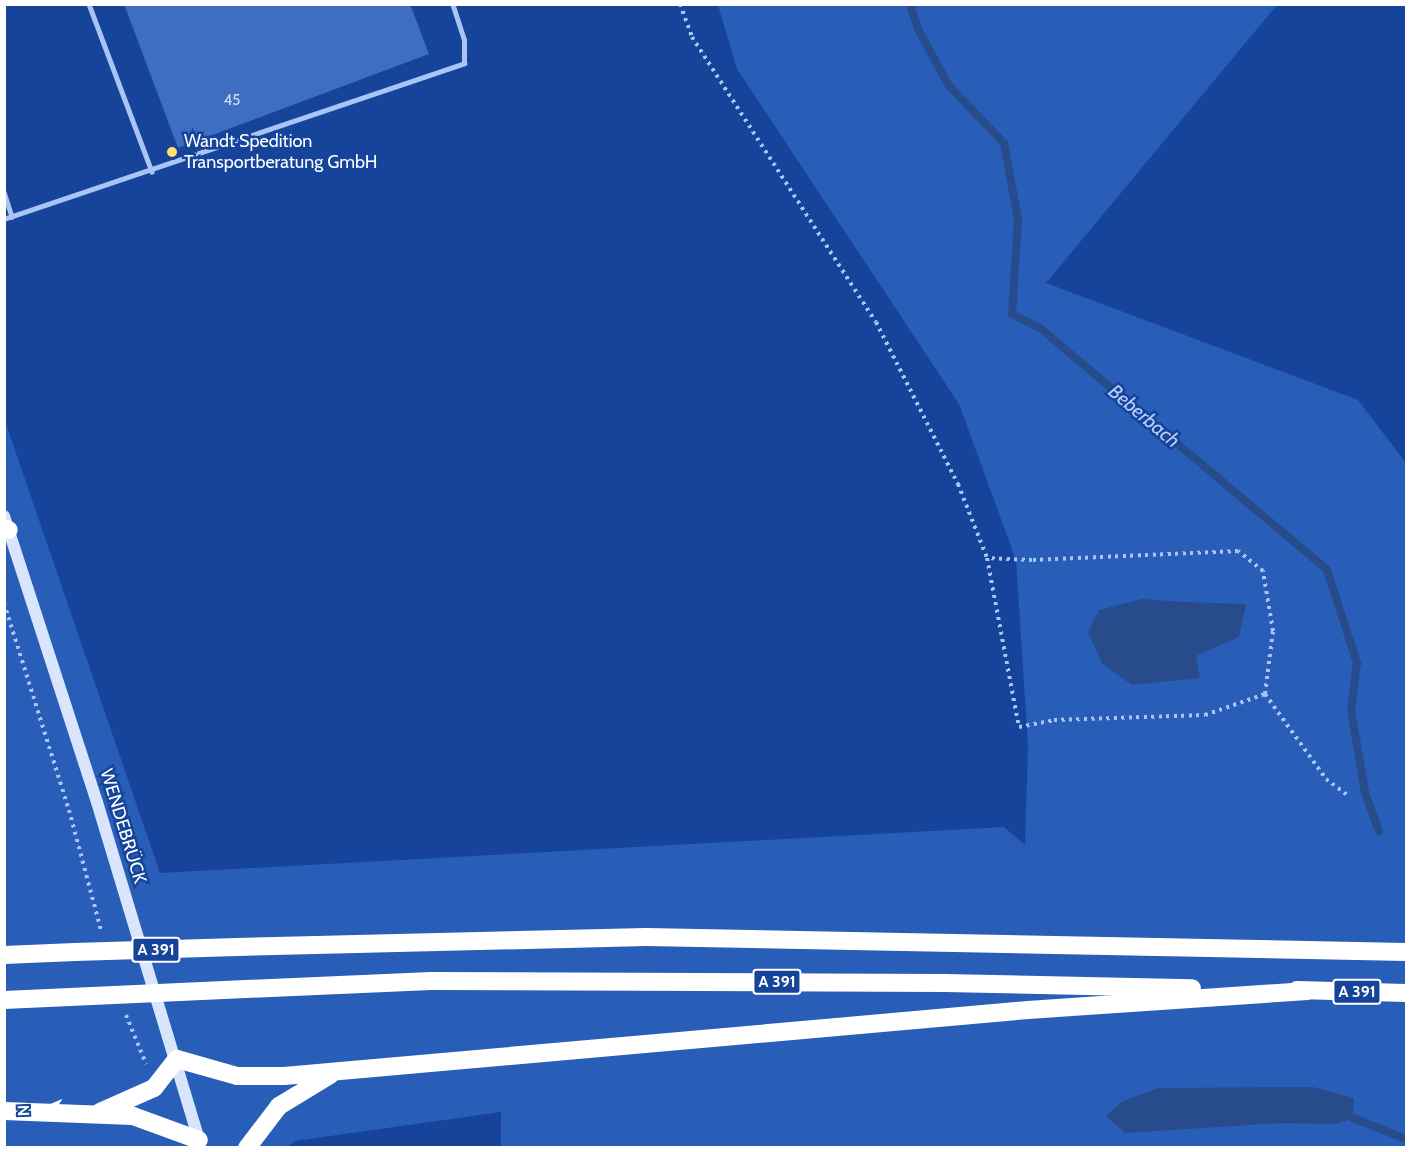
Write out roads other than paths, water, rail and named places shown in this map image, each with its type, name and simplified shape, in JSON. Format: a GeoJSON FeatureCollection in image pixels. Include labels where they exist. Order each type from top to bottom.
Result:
{"type":"FeatureCollection","features":[{"type":"Feature","properties":{"kind":"highway","name":"A 391"},"geometry":{"type":"LineString","coordinates":[[4,955],[646,937],[1407,952]]}},
{"type":"Feature","properties":{"kind":"highway","name":"A 391"},"geometry":{"type":"LineString","coordinates":[[4,1000],[454,981],[945,983],[1407,993]]}},
{"type":"Feature","properties":{"kind":"highway"},"geometry":{"type":"LineString","coordinates":[[100,1112],[154,1088],[177,1059],[237,1076],[334,1072],[1028,1010],[1307,991]]}},
{"type":"Feature","properties":{"kind":"highway"},"geometry":{"type":"LineString","coordinates":[[247,1148],[279,1106],[334,1072]]}},
{"type":"Feature","properties":{"kind":"highway"},"geometry":{"type":"LineString","coordinates":[[4,1111],[100,1112],[133,1116],[200,1144]]}},
{"type":"Feature","properties":{"kind":"main road","name":"WENDEBRÜCK"},"geometry":{"type":"LineString","coordinates":[[6,525],[177,1059],[200,1144]]}},
{"type":"Feature","properties":{"kind":"lane"},"geometry":{"type":"LineString","coordinates":[[89,4],[152,172]]}},
{"type":"Feature","properties":{"kind":"lane"},"geometry":{"type":"LineString","coordinates":[[4,219],[152,172],[464,63],[464,40],[452,4]]}},
{"type":"Feature","properties":{"kind":"lane"},"geometry":{"type":"LineString","coordinates":[[4,192],[12,217]]}},
{"type":"Feature","properties":{"kind":"waterway","name":"Beberbach"},"geometry":{"type":"LineString","coordinates":[[910,4],[918,29],[949,86],[1004,143],[1018,219],[1012,314],[1040,328],[1327,570],[1357,663],[1351,710],[1365,792],[1379,832]]}},
{"type":"Feature","properties":{"kind":"waterway"},"geometry":{"type":"LineString","coordinates":[[1353,1118],[1406,1139]]}},
{"type":"Feature","properties":{"kind":"place","name":"Wandt Spedition Transportberatung GmbH"},"geometry":{"type":"Point","coordinates":[172,152]}}]}
